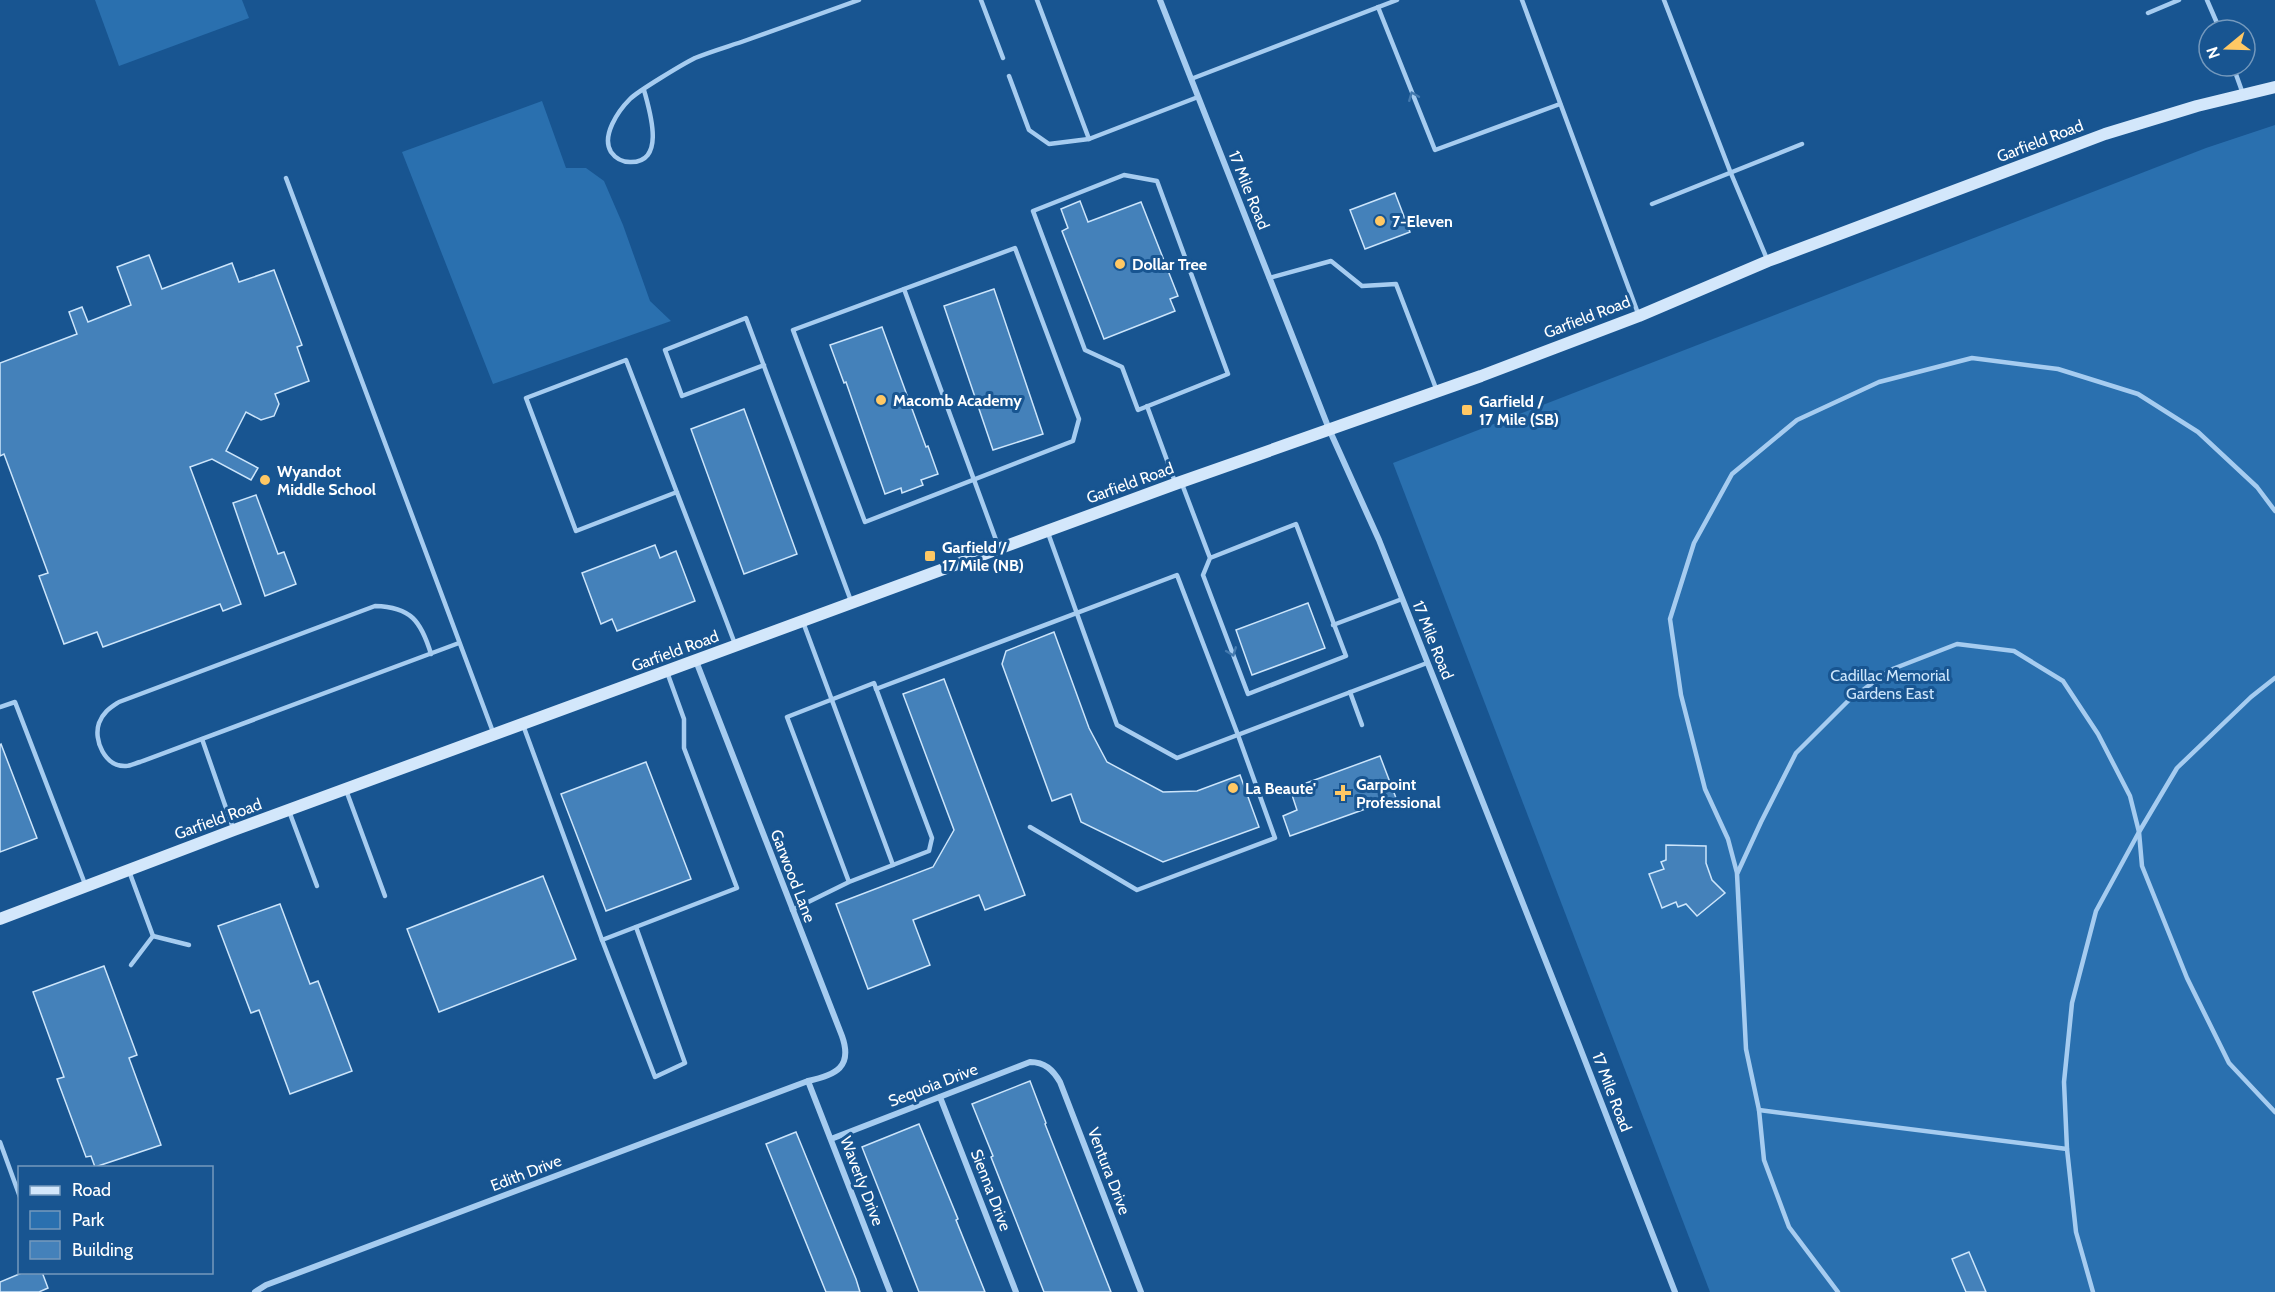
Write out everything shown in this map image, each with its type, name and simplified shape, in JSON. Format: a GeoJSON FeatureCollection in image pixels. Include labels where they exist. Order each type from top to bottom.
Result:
{"type":"FeatureCollection","features":[{"type":"Feature","properties":{"kind":"main road","name":"Garfield Road"},"geometry":{"type":"LineString","coordinates":[[0,919],[234,830],[696,662],[999,548],[1437,391],[1639,315],[1768,261],[2105,134],[2275,87]]}},
{"type":"Feature","properties":{"kind":"street","name":"17 Mile Road"},"geometry":{"type":"LineString","coordinates":[[1160,0],[1329,429],[1379,540],[1674,1292]]}},
{"type":"Feature","properties":{"kind":"street","name":"Garwood Lane"},"geometry":{"type":"LineString","coordinates":[[696,662],[847,1052],[843,1064],[836,1071],[827,1077],[808,1081]]}},
{"type":"Feature","properties":{"kind":"street","name":"Sequoia Drive"},"geometry":{"type":"LineString","coordinates":[[831,1139],[1030,1062],[1045,1064]]}},
{"type":"Feature","properties":{"kind":"street","name":"Ventura Drive"},"geometry":{"type":"LineString","coordinates":[[1045,1064],[1060,1082],[1141,1292]]}},
{"type":"Feature","properties":{"kind":"street","name":"Waverly Drive"},"geometry":{"type":"LineString","coordinates":[[808,1081],[890,1292]]}},
{"type":"Feature","properties":{"kind":"street","name":"Edith Drive"},"geometry":{"type":"LineString","coordinates":[[255,1292],[266,1285],[808,1081]]}},
{"type":"Feature","properties":{"kind":"street","name":"Sienna Drive"},"geometry":{"type":"LineString","coordinates":[[940,1097],[1016,1292]]}},
{"type":"Feature","properties":{"kind":"lane"},"geometry":{"type":"LineString","coordinates":[[644,90],[653,132],[652,144],[647,156],[635,163],[625,162],[616,158],[609,149],[608,139],[612,125],[630,98],[695,58],[859,0]]}},
{"type":"Feature","properties":{"kind":"lane"},"geometry":{"type":"LineString","coordinates":[[981,0],[1003,58]]}},
{"type":"Feature","properties":{"kind":"lane"},"geometry":{"type":"LineString","coordinates":[[1037,0],[1089,139]]}},
{"type":"Feature","properties":{"kind":"lane"},"geometry":{"type":"LineString","coordinates":[[1191,79],[1396,0]]}},
{"type":"Feature","properties":{"kind":"lane"},"geometry":{"type":"LineString","coordinates":[[1522,0],[1639,315]]}},
{"type":"Feature","properties":{"kind":"lane"},"geometry":{"type":"LineString","coordinates":[[1664,0],[1730,171],[1768,261]]}},
{"type":"Feature","properties":{"kind":"lane"},"geometry":{"type":"LineString","coordinates":[[2148,14],[2179,0]]}},
{"type":"Feature","properties":{"kind":"lane"},"geometry":{"type":"LineString","coordinates":[[2207,0],[2215,18]]}},
{"type":"Feature","properties":{"kind":"lane"},"geometry":{"type":"LineString","coordinates":[[1378,7],[1435,150],[1560,104]]}},
{"type":"Feature","properties":{"kind":"lane"},"geometry":{"type":"LineString","coordinates":[[1009,76],[1029,130],[1049,144],[1089,139],[1198,97]]}},
{"type":"Feature","properties":{"kind":"lane"},"geometry":{"type":"LineString","coordinates":[[2237,78],[2243,94]]}},
{"type":"Feature","properties":{"kind":"lane"},"geometry":{"type":"LineString","coordinates":[[1652,204],[1802,144]]}},
{"type":"Feature","properties":{"kind":"lane"},"geometry":{"type":"LineString","coordinates":[[1124,175],[1157,181],[1228,374],[1147,406],[1138,410],[1122,367],[1085,350],[1033,211],[1124,175]]}},
{"type":"Feature","properties":{"kind":"lane"},"geometry":{"type":"LineString","coordinates":[[286,178],[494,736]]}},
{"type":"Feature","properties":{"kind":"lane"},"geometry":{"type":"LineString","coordinates":[[1015,248],[1079,419],[1073,441],[864,522],[793,330],[904,289],[1015,248]]}},
{"type":"Feature","properties":{"kind":"lane"},"geometry":{"type":"LineString","coordinates":[[1269,278],[1331,261],[1362,286],[1396,284],[1437,391]]}},
{"type":"Feature","properties":{"kind":"lane"},"geometry":{"type":"LineString","coordinates":[[904,289],[999,548]]}},
{"type":"Feature","properties":{"kind":"lane"},"geometry":{"type":"LineString","coordinates":[[764,365],[682,396],[665,350],[746,318],[764,365],[852,604]]}},
{"type":"Feature","properties":{"kind":"lane"},"geometry":{"type":"LineString","coordinates":[[1838,1292],[1789,1227],[1764,1160],[1759,1110],[1746,1049],[1737,874],[1728,839],[1705,789],[1681,695],[1670,619],[1694,543],[1732,474],[1797,420],[1879,382],[1972,358],[2058,369],[2138,394],[2198,432],[2257,487],[2275,511]]}},
{"type":"Feature","properties":{"kind":"lane"},"geometry":{"type":"LineString","coordinates":[[677,492],[576,531],[526,398],[626,360],[677,492],[736,646]]}},
{"type":"Feature","properties":{"kind":"lane"},"geometry":{"type":"LineString","coordinates":[[1147,406],[1210,558],[1203,576],[1248,694],[1346,656],[1296,524],[1210,558]]}},
{"type":"Feature","properties":{"kind":"lane"},"geometry":{"type":"LineString","coordinates":[[1047,531],[1118,725],[1177,758],[1427,663]]}},
{"type":"Feature","properties":{"kind":"lane"},"geometry":{"type":"LineString","coordinates":[[876,688],[1177,575],[1275,838],[1137,890],[1030,827]]}},
{"type":"Feature","properties":{"kind":"lane"},"geometry":{"type":"LineString","coordinates":[[1333,625],[1402,599]]}},
{"type":"Feature","properties":{"kind":"lane"},"geometry":{"type":"LineString","coordinates":[[431,654],[418,621],[404,611],[389,606],[375,606],[119,702],[105,712],[98,724],[101,752],[113,763],[125,766],[202,739],[431,654],[459,643]]}},
{"type":"Feature","properties":{"kind":"lane"},"geometry":{"type":"LineString","coordinates":[[803,622],[893,865]]}},
{"type":"Feature","properties":{"kind":"lane"},"geometry":{"type":"LineString","coordinates":[[1737,874],[1797,753],[1848,700],[1890,670],[1957,644],[2014,651],[2063,681],[2097,734],[2130,796],[2139,832],[2142,866],[2192,989],[2229,1063],[2275,1112]]}},
{"type":"Feature","properties":{"kind":"lane"},"geometry":{"type":"LineString","coordinates":[[602,940],[737,888],[684,748],[684,719],[667,672]]}},
{"type":"Feature","properties":{"kind":"lane"},"geometry":{"type":"LineString","coordinates":[[2093,1292],[2076,1233],[2067,1149],[2064,1082],[2072,1003],[2096,911],[2177,768],[2275,678]]}},
{"type":"Feature","properties":{"kind":"lane"},"geometry":{"type":"LineString","coordinates":[[792,910],[849,882],[929,851],[932,838],[874,683],[787,717],[849,882]]}},
{"type":"Feature","properties":{"kind":"lane"},"geometry":{"type":"LineString","coordinates":[[1350,692],[1362,725]]}},
{"type":"Feature","properties":{"kind":"lane"},"geometry":{"type":"LineString","coordinates":[[0,707],[15,702],[86,887]]}},
{"type":"Feature","properties":{"kind":"lane"},"geometry":{"type":"LineString","coordinates":[[523,725],[655,1077],[685,1063],[636,927]]}},
{"type":"Feature","properties":{"kind":"lane"},"geometry":{"type":"LineString","coordinates":[[202,739],[234,830]]}},
{"type":"Feature","properties":{"kind":"lane"},"geometry":{"type":"LineString","coordinates":[[346,790],[385,896]]}},
{"type":"Feature","properties":{"kind":"lane"},"geometry":{"type":"LineString","coordinates":[[289,811],[317,886]]}},
{"type":"Feature","properties":{"kind":"lane"},"geometry":{"type":"LineString","coordinates":[[129,870],[153,936]]}},
{"type":"Feature","properties":{"kind":"lane"},"geometry":{"type":"LineString","coordinates":[[153,936],[189,945]]}},
{"type":"Feature","properties":{"kind":"lane"},"geometry":{"type":"LineString","coordinates":[[131,965],[153,936]]}},
{"type":"Feature","properties":{"kind":"lane"},"geometry":{"type":"LineString","coordinates":[[1759,1110],[2067,1149]]}},
{"type":"Feature","properties":{"kind":"lane"},"geometry":{"type":"LineString","coordinates":[[0,1142],[18,1192]]}},
{"type":"Feature","properties":{"kind":"green space"},"geometry":{"type":"Polygon","coordinates":[[[95,0],[242,0],[249,18],[119,66],[95,0]]]}},
{"type":"Feature","properties":{"kind":"green space"},"geometry":{"type":"Polygon","coordinates":[[[542,101],[566,168],[586,168],[604,181],[623,225],[650,301],[671,321],[493,384],[402,152],[542,101]]]}},
{"type":"Feature","properties":{"kind":"green space","name":"Cadillac Memorial Gardens East"},"geometry":{"type":"Polygon","coordinates":[[[2275,125],[2275,1292],[1710,1292],[1393,463],[2206,148],[2275,125]]]}},
{"type":"Feature","properties":{"kind":"building","name":"7-Eleven"},"geometry":{"type":"Polygon","coordinates":[[[1395,193],[1410,232],[1365,249],[1350,210],[1395,193]]]}},
{"type":"Feature","properties":{"kind":"building","name":"Dollar Tree"},"geometry":{"type":"Polygon","coordinates":[[[1080,201],[1088,222],[1141,202],[1178,296],[1170,299],[1175,311],[1104,339],[1062,231],[1068,228],[1061,209],[1080,201]]]}},
{"type":"Feature","properties":{"kind":"building","name":"Wyandot Middle School"},"geometry":{"type":"Polygon","coordinates":[[[149,255],[162,289],[232,263],[239,282],[274,270],[302,345],[297,347],[309,381],[275,394],[279,404],[274,416],[261,420],[246,412],[226,451],[258,468],[251,480],[212,459],[190,467],[241,604],[223,611],[220,604],[103,647],[97,632],[64,644],[39,576],[48,573],[4,454],[0,456],[0,363],[77,334],[69,312],[82,307],[88,322],[131,305],[117,267],[149,255]]]}},
{"type":"Feature","properties":{"kind":"building"},"geometry":{"type":"Polygon","coordinates":[[[994,289],[1043,434],[993,450],[944,306],[994,289]]]}},
{"type":"Feature","properties":{"kind":"building","name":"Macomb Academy"},"geometry":{"type":"Polygon","coordinates":[[[882,327],[938,474],[921,480],[923,485],[902,493],[901,488],[885,494],[846,382],[844,383],[830,345],[882,327]]]}},
{"type":"Feature","properties":{"kind":"building"},"geometry":{"type":"Polygon","coordinates":[[[744,409],[797,554],[744,574],[691,429],[744,409]]]}},
{"type":"Feature","properties":{"kind":"building"},"geometry":{"type":"Polygon","coordinates":[[[256,495],[278,554],[284,552],[296,584],[265,596],[233,503],[256,495]]]}},
{"type":"Feature","properties":{"kind":"building"},"geometry":{"type":"Polygon","coordinates":[[[655,545],[660,558],[676,551],[695,601],[617,631],[612,619],[601,624],[582,573],[655,545]]]}},
{"type":"Feature","properties":{"kind":"building"},"geometry":{"type":"Polygon","coordinates":[[[1308,603],[1325,648],[1252,675],[1236,630],[1308,603]]]}},
{"type":"Feature","properties":{"kind":"building"},"geometry":{"type":"Polygon","coordinates":[[[1054,632],[1089,728],[1107,762],[1163,792],[1197,791],[1240,775],[1259,827],[1163,862],[1081,822],[1071,794],[1052,801],[1002,664],[1006,651],[1054,632]]]}},
{"type":"Feature","properties":{"kind":"building"},"geometry":{"type":"Polygon","coordinates":[[[944,679],[1025,895],[985,910],[979,895],[913,920],[930,965],[868,989],[836,904],[933,867],[954,830],[903,694],[944,679]]]}},
{"type":"Feature","properties":{"kind":"building"},"geometry":{"type":"Polygon","coordinates":[[[0,745],[37,838],[0,852],[0,745]]]}},
{"type":"Feature","properties":{"kind":"building","name":"Garpoint Professional"},"geometry":{"type":"Polygon","coordinates":[[[1380,756],[1396,798],[1290,836],[1283,816],[1297,810],[1290,789],[1380,756]]]}},
{"type":"Feature","properties":{"kind":"building"},"geometry":{"type":"Polygon","coordinates":[[[646,762],[691,879],[606,911],[561,794],[646,762]]]}},
{"type":"Feature","properties":{"kind":"building"},"geometry":{"type":"Polygon","coordinates":[[[1666,845],[1706,846],[1706,863],[1712,880],[1725,893],[1697,916],[1686,904],[1678,907],[1676,902],[1662,908],[1649,874],[1664,869],[1661,862],[1666,860],[1666,845]]]}},
{"type":"Feature","properties":{"kind":"building"},"geometry":{"type":"Polygon","coordinates":[[[543,876],[576,959],[439,1012],[407,929],[543,876]]]}},
{"type":"Feature","properties":{"kind":"building"},"geometry":{"type":"Polygon","coordinates":[[[280,904],[310,984],[318,981],[352,1071],[290,1094],[259,1010],[251,1013],[218,926],[280,904]]]}},
{"type":"Feature","properties":{"kind":"building"},"geometry":{"type":"Polygon","coordinates":[[[104,966],[137,1055],[129,1058],[161,1145],[98,1166],[95,1166],[91,1156],[86,1157],[57,1079],[64,1077],[33,992],[104,966]]]}},
{"type":"Feature","properties":{"kind":"building"},"geometry":{"type":"Polygon","coordinates":[[[1030,1081],[1111,1292],[1044,1292],[991,1157],[993,1156],[972,1104],[1030,1081]]]}},
{"type":"Feature","properties":{"kind":"building"},"geometry":{"type":"Polygon","coordinates":[[[919,1124],[985,1292],[919,1292],[862,1147],[919,1124]]]}},
{"type":"Feature","properties":{"kind":"building"},"geometry":{"type":"Polygon","coordinates":[[[796,1132],[860,1292],[826,1292],[766,1144],[796,1132]]]}},
{"type":"Feature","properties":{"kind":"building"},"geometry":{"type":"Polygon","coordinates":[[[1969,1252],[1986,1292],[1966,1292],[1952,1259],[1969,1252]]]}},
{"type":"Feature","properties":{"kind":"building"},"geometry":{"type":"Polygon","coordinates":[[[19,1274],[43,1274],[48,1288],[39,1292],[0,1292],[0,1282],[19,1274]]]}},
{"type":"Feature","properties":{"kind":"place","name":"7-Eleven"},"geometry":{"type":"Point","coordinates":[1380,221]}},
{"type":"Feature","properties":{"kind":"place","name":"Dollar Tree"},"geometry":{"type":"Point","coordinates":[1120,264]}},
{"type":"Feature","properties":{"kind":"place","name":"Macomb Academy"},"geometry":{"type":"Point","coordinates":[881,400]}},
{"type":"Feature","properties":{"kind":"place","name":"Garfield / 17 Mile (SB)"},"geometry":{"type":"Point","coordinates":[1467,410]}},
{"type":"Feature","properties":{"kind":"place","name":"Wyandot Middle School"},"geometry":{"type":"Point","coordinates":[265,480]}},
{"type":"Feature","properties":{"kind":"place","name":"Garfield / 17 Mile (NB)"},"geometry":{"type":"Point","coordinates":[930,556]}},
{"type":"Feature","properties":{"kind":"place","name":"La Beaute'"},"geometry":{"type":"Point","coordinates":[1233,788]}},
{"type":"Feature","properties":{"kind":"place","name":"Garpoint Professional"},"geometry":{"type":"Point","coordinates":[1343,793]}}]}
